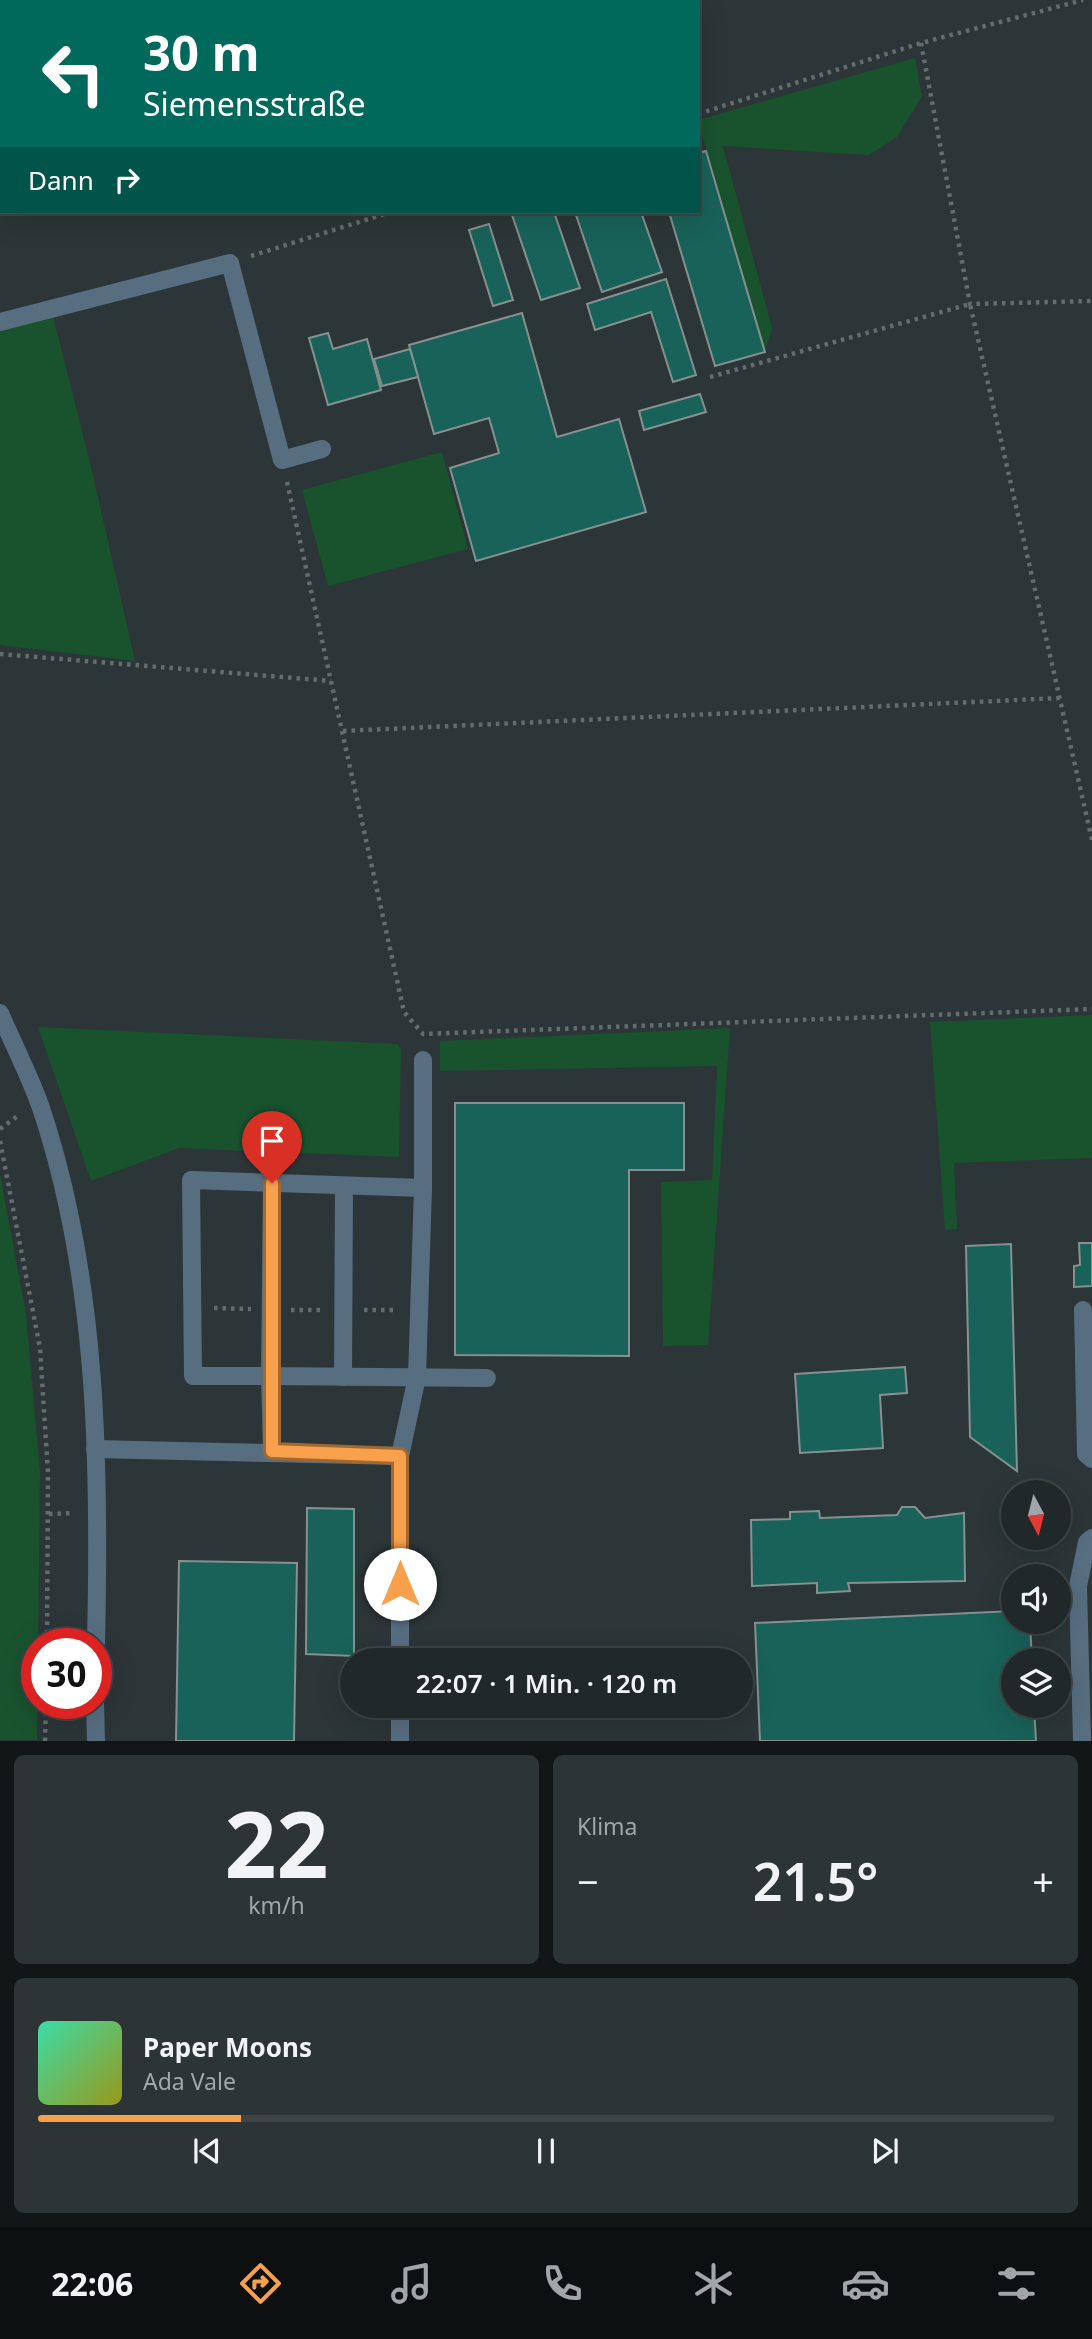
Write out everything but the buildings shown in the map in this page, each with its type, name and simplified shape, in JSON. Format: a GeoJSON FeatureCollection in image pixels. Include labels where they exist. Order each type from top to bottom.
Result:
{"type":"FeatureCollection","features":[{"type":"Feature","properties":{"kind":"street"},"geometry":{"type":"LineString","coordinates":[[0,322],[230,263],[282,460],[322,449]]}},
{"type":"Feature","properties":{"kind":"street"},"geometry":{"type":"LineString","coordinates":[[0,1013],[42,1111],[73,1232],[84,1301],[95,1449],[96,1628]]}},
{"type":"Feature","properties":{"kind":"street"},"geometry":{"type":"LineString","coordinates":[[400,1648],[400,1456],[417,1377],[423,1188],[422,1060]]}},
{"type":"Feature","properties":{"kind":"street"},"geometry":{"type":"LineString","coordinates":[[423,1188],[191,1180],[192,1376],[487,1378]]}},
{"type":"Feature","properties":{"kind":"street"},"geometry":{"type":"LineString","coordinates":[[272,1183],[272,1451]]}},
{"type":"Feature","properties":{"kind":"street"},"geometry":{"type":"LineString","coordinates":[[343,1377],[344,1186]]}},
{"type":"Feature","properties":{"kind":"street"},"geometry":{"type":"LineString","coordinates":[[1083,1310],[1086,1454],[1092,1459]]}},
{"type":"Feature","properties":{"kind":"street"},"geometry":{"type":"LineString","coordinates":[[95,1449],[400,1456]]}},
{"type":"Feature","properties":{"kind":"street"},"geometry":{"type":"LineString","coordinates":[[1082,1741],[1078,1586],[1087,1542],[1092,1538]]}},
{"type":"Feature","properties":{"kind":"street"},"geometry":{"type":"LineString","coordinates":[[400,1718],[400,1741]]}},
{"type":"Feature","properties":{"kind":"street"},"geometry":{"type":"LineString","coordinates":[[95,1719],[96,1741]]}},
{"type":"Feature","properties":{"kind":"path"},"geometry":{"type":"LineString","coordinates":[[700,113],[921,43],[1083,0]]}},
{"type":"Feature","properties":{"kind":"path"},"geometry":{"type":"LineString","coordinates":[[921,43],[970,304],[1092,840]]}},
{"type":"Feature","properties":{"kind":"path"},"geometry":{"type":"LineString","coordinates":[[230,263],[385,214]]}},
{"type":"Feature","properties":{"kind":"path"},"geometry":{"type":"LineString","coordinates":[[710,377],[970,304],[1092,301]]}},
{"type":"Feature","properties":{"kind":"path"},"geometry":{"type":"LineString","coordinates":[[282,460],[404,1013],[423,1034],[1092,1009]]}},
{"type":"Feature","properties":{"kind":"path"},"geometry":{"type":"LineString","coordinates":[[0,654],[331,681]]}},
{"type":"Feature","properties":{"kind":"path"},"geometry":{"type":"LineString","coordinates":[[343,732],[1060,698]]}},
{"type":"Feature","properties":{"kind":"path"},"geometry":{"type":"LineString","coordinates":[[0,1141],[40,1348],[49,1514],[47,1628]]}},
{"type":"Feature","properties":{"kind":"path"},"geometry":{"type":"LineString","coordinates":[[192,1308],[419,1311]]}},
{"type":"Feature","properties":{"kind":"path"},"geometry":{"type":"LineString","coordinates":[[49,1514],[64,1513]]}},
{"type":"Feature","properties":{"kind":"path"},"geometry":{"type":"LineString","coordinates":[[45,1741],[46,1719]]}},
{"type":"Feature","properties":{"kind":"green space"},"geometry":{"type":"Polygon","coordinates":[[[915,58],[922,96],[897,137],[869,155],[723,146],[772,328],[765,352],[700,127],[700,119],[915,58]]]}},
{"type":"Feature","properties":{"kind":"green space"},"geometry":{"type":"Polygon","coordinates":[[[53,316],[93,475],[135,661],[0,645],[0,330],[53,316]]]}},
{"type":"Feature","properties":{"kind":"green space"},"geometry":{"type":"Polygon","coordinates":[[[442,452],[468,549],[328,586],[302,490],[442,452]]]}},
{"type":"Feature","properties":{"kind":"green space"},"geometry":{"type":"Polygon","coordinates":[[[1092,1015],[1092,1158],[954,1163],[957,1229],[945,1230],[930,1022],[1092,1015]]]}},
{"type":"Feature","properties":{"kind":"green space"},"geometry":{"type":"Polygon","coordinates":[[[38,1027],[398,1044],[401,1050],[399,1157],[179,1148],[91,1181],[38,1027]]]}},
{"type":"Feature","properties":{"kind":"green space"},"geometry":{"type":"Polygon","coordinates":[[[730,1028],[708,1345],[663,1346],[661,1182],[712,1180],[717,1066],[440,1071],[440,1041],[730,1028]]]}},
{"type":"Feature","properties":{"kind":"green space"},"geometry":{"type":"Polygon","coordinates":[[[0,1174],[26,1314],[40,1472],[38,1628],[21,1628],[21,1719],[37,1719],[37,1740],[0,1740],[0,1174]]]}},
{"type":"Feature","properties":{"kind":"route"},"geometry":{"type":"LineString","coordinates":[[272,1183],[272,1451],[400,1456],[400,1584]]}}]}
